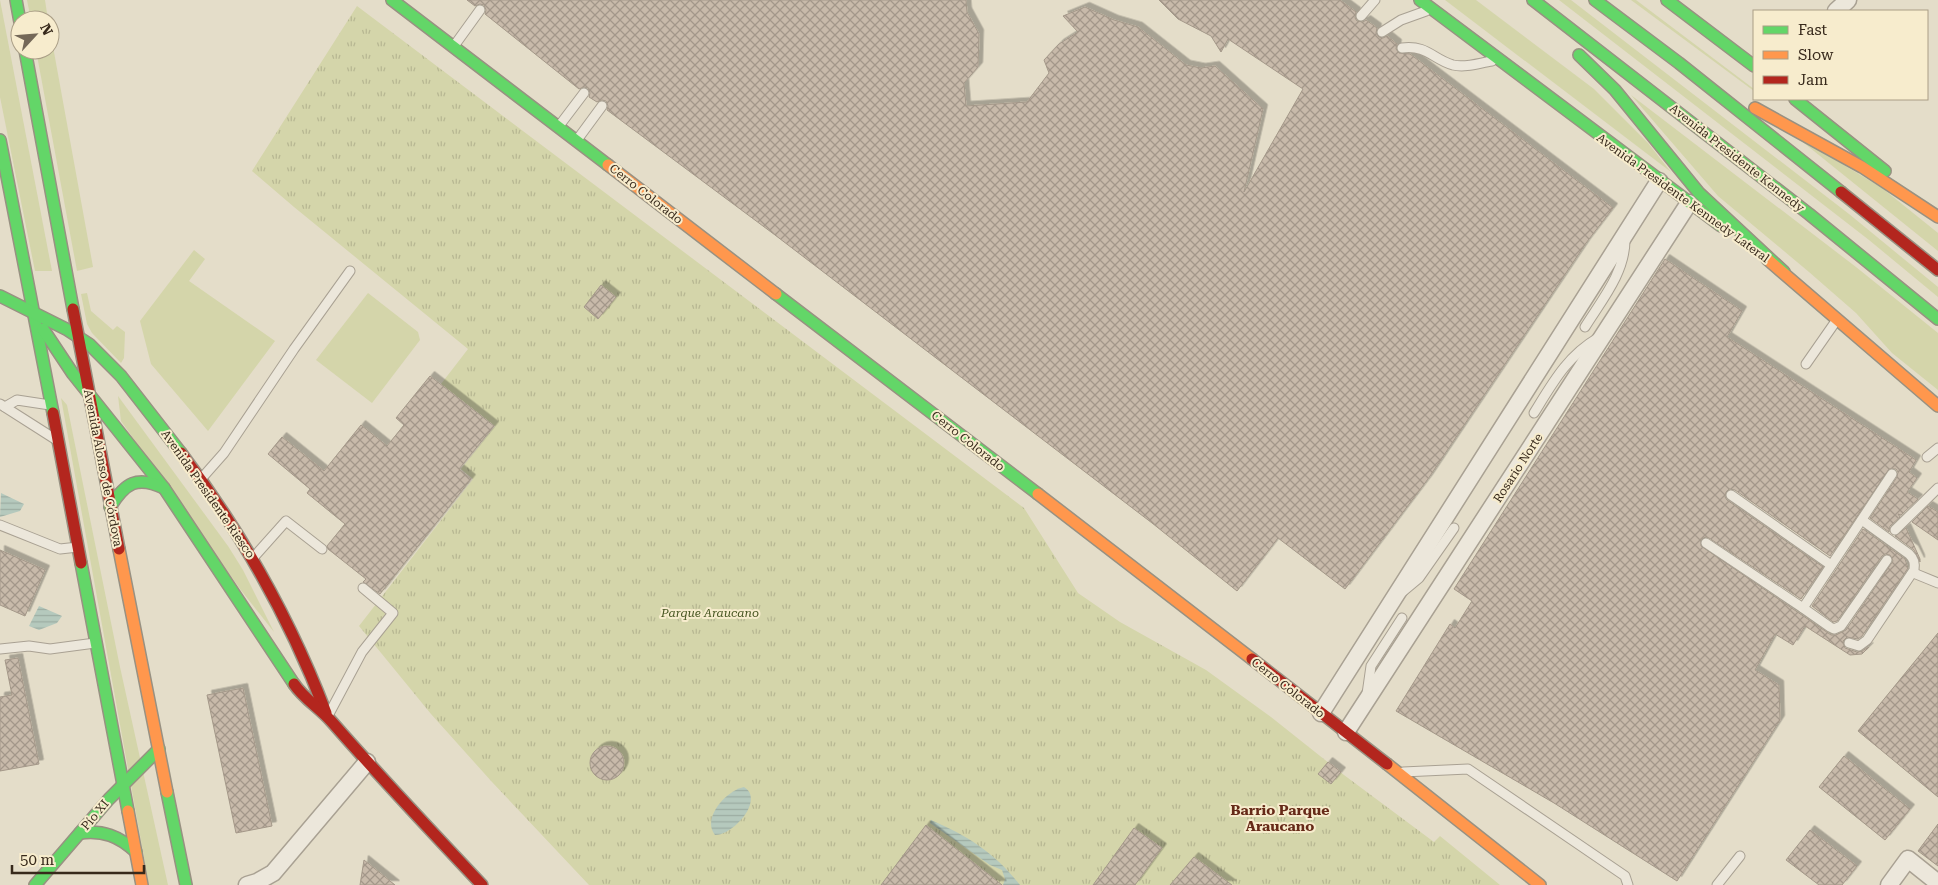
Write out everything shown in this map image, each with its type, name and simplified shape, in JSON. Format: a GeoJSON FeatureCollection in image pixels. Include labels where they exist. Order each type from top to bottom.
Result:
{"type":"FeatureCollection","features":[{"type":"Feature","properties":{"kind":"main road","name":"Cerro Colorado"},"geometry":{"type":"LineString","coordinates":[[392,0],[452,48],[559,126],[1346,732],[1537,884]]}},
{"type":"Feature","properties":{"kind":"main road","name":"Avenida Presidente Kennedy Lateral"},"geometry":{"type":"LineString","coordinates":[[1420,0],[1659,181],[1784,272],[1938,406]]}},
{"type":"Feature","properties":{"kind":"main road"},"geometry":{"type":"LineString","coordinates":[[1522,0],[1558,35]]}},
{"type":"Feature","properties":{"kind":"main road","name":"Avenida Presidente Kennedy"},"geometry":{"type":"LineString","coordinates":[[1533,0],[1809,214],[1938,319]]}},
{"type":"Feature","properties":{"kind":"main road"},"geometry":{"type":"LineString","coordinates":[[1595,0],[1679,63],[1938,270]]}},
{"type":"Feature","properties":{"kind":"main road"},"geometry":{"type":"LineString","coordinates":[[1668,0],[1753,65]]}},
{"type":"Feature","properties":{"kind":"main road"},"geometry":{"type":"LineString","coordinates":[[1572,48],[1615,90],[1700,194],[1784,272]]}},
{"type":"Feature","properties":{"kind":"main road","name":"Avenida Alonso de Córdova"},"geometry":{"type":"LineString","coordinates":[[27,60],[110,507],[186,885]]}},
{"type":"Feature","properties":{"kind":"main road"},"geometry":{"type":"LineString","coordinates":[[1679,63],[1752,107],[1862,167],[1938,215]]}},
{"type":"Feature","properties":{"kind":"main road"},"geometry":{"type":"LineString","coordinates":[[1796,100],[1938,215]]}},
{"type":"Feature","properties":{"kind":"main road"},"geometry":{"type":"LineString","coordinates":[[0,140],[142,885]]}},
{"type":"Feature","properties":{"kind":"main road","name":"Avenida Presidente Riesco"},"geometry":{"type":"LineString","coordinates":[[0,296],[57,323],[78,336],[117,373],[154,416],[201,479],[253,559],[289,622],[328,717]]}},
{"type":"Feature","properties":{"kind":"main road","name":"Avenida Presidente Riesco"},"geometry":{"type":"LineString","coordinates":[[34,313],[58,355],[164,488],[298,690],[328,717],[367,762],[482,885]]}},
{"type":"Feature","properties":{"kind":"main road"},"geometry":{"type":"LineString","coordinates":[[110,507],[116,495],[126,486],[135,482],[156,483],[164,488]]}},
{"type":"Feature","properties":{"kind":"main road","name":"Pío XI"},"geometry":{"type":"LineString","coordinates":[[35,885],[122,784],[159,749]]}},
{"type":"Feature","properties":{"kind":"main road"},"geometry":{"type":"LineString","coordinates":[[80,833],[104,832],[116,836],[127,842],[136,852]]}},
{"type":"Feature","properties":{"kind":"street"},"geometry":{"type":"LineString","coordinates":[[1321,713],[1659,181]]}},
{"type":"Feature","properties":{"kind":"street","name":"Rosario Norte"},"geometry":{"type":"LineString","coordinates":[[1346,732],[1689,203]]}},
{"type":"Feature","properties":{"kind":"street"},"geometry":{"type":"LineString","coordinates":[[247,885],[273,873],[367,762]]}},
{"type":"Feature","properties":{"kind":"street"},"geometry":{"type":"LineString","coordinates":[[1889,885],[1908,859],[1938,883]]}},
{"type":"Feature","properties":{"kind":"lane"},"geometry":{"type":"LineString","coordinates":[[1361,16],[1375,0]]}},
{"type":"Feature","properties":{"kind":"lane"},"geometry":{"type":"LineString","coordinates":[[452,48],[480,10]]}},
{"type":"Feature","properties":{"kind":"lane"},"geometry":{"type":"LineString","coordinates":[[1382,32],[1409,16],[1433,10]]}},
{"type":"Feature","properties":{"kind":"lane"},"geometry":{"type":"LineString","coordinates":[[1402,48],[1419,48],[1458,66],[1498,59]]}},
{"type":"Feature","properties":{"kind":"lane"},"geometry":{"type":"LineString","coordinates":[[559,126],[584,92]]}},
{"type":"Feature","properties":{"kind":"lane"},"geometry":{"type":"LineString","coordinates":[[577,140],[602,106]]}},
{"type":"Feature","properties":{"kind":"lane"},"geometry":{"type":"LineString","coordinates":[[1585,327],[1620,268],[1624,252],[1625,235]]}},
{"type":"Feature","properties":{"kind":"lane"},"geometry":{"type":"LineString","coordinates":[[201,479],[224,453],[294,349],[350,271]]}},
{"type":"Feature","properties":{"kind":"lane"},"geometry":{"type":"LineString","coordinates":[[1806,364],[1837,318]]}},
{"type":"Feature","properties":{"kind":"lane"},"geometry":{"type":"LineString","coordinates":[[1534,413],[1560,370],[1578,351],[1604,334]]}},
{"type":"Feature","properties":{"kind":"lane"},"geometry":{"type":"LineString","coordinates":[[3,406],[18,400],[52,406]]}},
{"type":"Feature","properties":{"kind":"lane"},"geometry":{"type":"LineString","coordinates":[[3,406],[58,441]]}},
{"type":"Feature","properties":{"kind":"lane"},"geometry":{"type":"LineString","coordinates":[[1927,457],[1938,448]]}},
{"type":"Feature","properties":{"kind":"lane"},"geometry":{"type":"LineString","coordinates":[[1803,608],[1892,474]]}},
{"type":"Feature","properties":{"kind":"lane"},"geometry":{"type":"LineString","coordinates":[[1895,530],[1938,488]]}},
{"type":"Feature","properties":{"kind":"lane"},"geometry":{"type":"LineString","coordinates":[[1730,495],[1832,565]]}},
{"type":"Feature","properties":{"kind":"lane"},"geometry":{"type":"LineString","coordinates":[[1849,643],[1859,646],[1867,640],[1915,566],[1909,554],[1862,520]]}},
{"type":"Feature","properties":{"kind":"lane"},"geometry":{"type":"LineString","coordinates":[[253,559],[286,521],[322,549]]}},
{"type":"Feature","properties":{"kind":"lane"},"geometry":{"type":"LineString","coordinates":[[0,526],[60,549],[78,547]]}},
{"type":"Feature","properties":{"kind":"lane"},"geometry":{"type":"LineString","coordinates":[[1394,599],[1419,578],[1454,528]]}},
{"type":"Feature","properties":{"kind":"lane"},"geometry":{"type":"LineString","coordinates":[[1706,543],[1830,628],[1838,628],[1843,623],[1887,560]]}},
{"type":"Feature","properties":{"kind":"lane"},"geometry":{"type":"LineString","coordinates":[[1916,574],[1938,583]]}},
{"type":"Feature","properties":{"kind":"lane"},"geometry":{"type":"LineString","coordinates":[[328,717],[362,652],[393,613],[363,588]]}},
{"type":"Feature","properties":{"kind":"lane"},"geometry":{"type":"LineString","coordinates":[[1367,700],[1371,666],[1402,618]]}},
{"type":"Feature","properties":{"kind":"lane"},"geometry":{"type":"LineString","coordinates":[[0,649],[29,646],[50,649],[95,643]]}},
{"type":"Feature","properties":{"kind":"lane"},"geometry":{"type":"LineString","coordinates":[[1397,773],[1468,769],[1625,876],[1628,885]]}},
{"type":"Feature","properties":{"kind":"lane"},"geometry":{"type":"LineString","coordinates":[[1718,885],[1740,856]]}},
{"type":"Feature","properties":{"kind":"green space"},"geometry":{"type":"Polygon","coordinates":[[[0,0],[52,271],[35,271],[0,97],[0,0]]]}},
{"type":"Feature","properties":{"kind":"green space"},"geometry":{"type":"Polygon","coordinates":[[[27,0],[45,0],[46,10],[29,10],[27,0]]]}},
{"type":"Feature","properties":{"kind":"green space"},"geometry":{"type":"Polygon","coordinates":[[[1445,0],[1476,0],[1594,89],[1648,143],[1671,172],[1445,0]]]}},
{"type":"Feature","properties":{"kind":"green space"},"geometry":{"type":"Polygon","coordinates":[[[1559,0],[1571,0],[1849,214],[1938,287],[1938,297],[1869,240],[1559,0]]]}},
{"type":"Feature","properties":{"kind":"green space"},"geometry":{"type":"Polygon","coordinates":[[[1631,0],[1636,0],[1753,88],[1753,90],[1631,0]]]}},
{"type":"Feature","properties":{"kind":"green space","name":"Parque Araucano"},"geometry":{"type":"Polygon","coordinates":[[[357,6],[1024,508],[1078,593],[1120,622],[1206,670],[1271,717],[1344,775],[1434,842],[1440,836],[1500,885],[589,885],[431,714],[359,626],[473,479],[461,469],[495,426],[441,384],[468,349],[252,171],[357,6]]]}},
{"type":"Feature","properties":{"kind":"green space"},"geometry":{"type":"Polygon","coordinates":[[[38,60],[55,60],[93,267],[77,271],[38,60]]]}},
{"type":"Feature","properties":{"kind":"green space"},"geometry":{"type":"Polygon","coordinates":[[[1631,95],[1856,267],[1938,333],[1938,390],[1892,353],[1856,313],[1718,196],[1631,95]]]}},
{"type":"Feature","properties":{"kind":"green space"},"geometry":{"type":"Polygon","coordinates":[[[1794,135],[1882,188],[1938,233],[1938,251],[1794,135]]]}},
{"type":"Feature","properties":{"kind":"green space"},"geometry":{"type":"Polygon","coordinates":[[[194,250],[205,259],[189,281],[275,341],[208,431],[151,364],[140,321],[194,250]]]}},
{"type":"Feature","properties":{"kind":"green space"},"geometry":{"type":"Polygon","coordinates":[[[87,293],[91,311],[113,330],[117,326],[125,332],[124,358],[121,363],[92,333],[87,324],[81,294],[87,293]]]}},
{"type":"Feature","properties":{"kind":"green space"},"geometry":{"type":"Polygon","coordinates":[[[368,293],[418,332],[420,340],[372,403],[316,360],[368,293]]]}},
{"type":"Feature","properties":{"kind":"green space"},"geometry":{"type":"Polygon","coordinates":[[[118,396],[228,546],[243,570],[274,632],[240,589],[121,421],[118,396]]]}},
{"type":"Feature","properties":{"kind":"green space"},"geometry":{"type":"Polygon","coordinates":[[[61,398],[67,405],[120,667],[168,885],[149,885],[61,398]]]}},
{"type":"Feature","properties":{"kind":"shaded area"},"geometry":{"type":"Polygon","coordinates":[[[1,493],[24,504],[20,511],[0,517],[1,493]]]}},
{"type":"Feature","properties":{"kind":"shaded area"},"geometry":{"type":"Polygon","coordinates":[[[39,606],[62,616],[57,623],[39,630],[29,626],[39,606]]]}},
{"type":"Feature","properties":{"kind":"shaded area"},"geometry":{"type":"Polygon","coordinates":[[[744,787],[750,793],[749,808],[738,823],[730,829],[715,835],[711,821],[718,806],[730,793],[744,787]]]}},
{"type":"Feature","properties":{"kind":"shaded area"},"geometry":{"type":"Polygon","coordinates":[[[931,820],[957,832],[980,846],[1001,864],[1020,885],[1003,885],[1005,879],[1002,870],[990,865],[930,823],[931,820]]]}},
{"type":"Feature","properties":{"kind":"building"},"geometry":{"type":"Polygon","coordinates":[[[467,0],[966,0],[967,12],[979,34],[978,67],[964,83],[966,106],[1027,102],[1049,73],[1044,60],[1059,44],[1078,32],[1063,16],[1085,7],[1114,20],[1138,27],[1186,65],[1201,68],[1215,66],[1263,109],[1244,192],[1303,89],[1228,39],[1221,52],[1211,36],[1178,19],[1159,0],[1340,0],[1356,12],[1355,18],[1357,21],[1363,22],[1366,20],[1377,28],[1376,33],[1379,37],[1387,36],[1397,44],[1396,49],[1399,53],[1410,54],[1613,208],[1586,243],[1428,479],[1345,589],[1278,538],[1237,591],[1152,523],[775,235],[607,110],[606,101],[597,102],[589,97],[588,88],[579,89],[485,14],[484,5],[475,6],[467,0]]]}},
{"type":"Feature","properties":{"kind":"building"},"geometry":{"type":"Polygon","coordinates":[[[1665,259],[1742,311],[1727,337],[1916,460],[1909,472],[1917,478],[1907,492],[1918,499],[1901,515],[1898,514],[1900,517],[1890,526],[1889,532],[1870,518],[1897,477],[1898,472],[1896,469],[1889,469],[1830,556],[1735,490],[1729,489],[1726,492],[1725,497],[1727,500],[1823,567],[1801,599],[1709,538],[1701,539],[1701,546],[1831,635],[1836,635],[1846,630],[1893,561],[1890,555],[1885,554],[1882,556],[1837,621],[1833,622],[1812,606],[1863,529],[1905,559],[1908,568],[1862,636],[1858,639],[1847,637],[1843,641],[1845,648],[1857,652],[1869,647],[1862,654],[1850,655],[1805,626],[1793,645],[1775,634],[1755,670],[1779,685],[1780,720],[1677,881],[1554,803],[1396,711],[1450,624],[1455,628],[1472,601],[1454,589],[1665,259]]]}},
{"type":"Feature","properties":{"kind":"building"},"geometry":{"type":"Polygon","coordinates":[[[601,285],[616,297],[598,319],[584,307],[601,285]]]}},
{"type":"Feature","properties":{"kind":"building"},"geometry":{"type":"Polygon","coordinates":[[[430,376],[494,426],[459,469],[471,479],[380,594],[363,582],[366,579],[328,549],[327,546],[345,524],[307,493],[310,489],[268,454],[282,437],[324,471],[361,425],[387,446],[404,425],[396,418],[430,376]]]}},
{"type":"Feature","properties":{"kind":"building"},"geometry":{"type":"Polygon","coordinates":[[[1928,506],[1938,512],[1938,540],[1912,522],[1928,506]]]}},
{"type":"Feature","properties":{"kind":"building"},"geometry":{"type":"Polygon","coordinates":[[[1906,528],[1920,562],[1914,550],[1895,536],[1906,528]]]}},
{"type":"Feature","properties":{"kind":"building"},"geometry":{"type":"Polygon","coordinates":[[[0,550],[45,570],[25,616],[0,605],[0,550]]]}},
{"type":"Feature","properties":{"kind":"building"},"geometry":{"type":"Polygon","coordinates":[[[1938,633],[1938,797],[1858,731],[1938,633]]]}},
{"type":"Feature","properties":{"kind":"building"},"geometry":{"type":"Polygon","coordinates":[[[18,658],[39,764],[0,771],[0,697],[12,695],[5,660],[18,658]]]}},
{"type":"Feature","properties":{"kind":"building"},"geometry":{"type":"Polygon","coordinates":[[[243,688],[272,826],[236,833],[207,695],[243,688]]]}},
{"type":"Feature","properties":{"kind":"building"},"geometry":{"type":"Polygon","coordinates":[[[607,746],[619,751],[624,763],[619,775],[607,780],[595,775],[590,763],[595,751],[607,746]]]}},
{"type":"Feature","properties":{"kind":"building"},"geometry":{"type":"Polygon","coordinates":[[[1844,756],[1910,809],[1885,840],[1819,787],[1844,756]]]}},
{"type":"Feature","properties":{"kind":"building"},"geometry":{"type":"Polygon","coordinates":[[[1328,762],[1341,772],[1331,784],[1318,774],[1328,762]]]}},
{"type":"Feature","properties":{"kind":"building"},"geometry":{"type":"Polygon","coordinates":[[[1938,824],[1938,866],[1918,851],[1938,824]]]}},
{"type":"Feature","properties":{"kind":"building"},"geometry":{"type":"Polygon","coordinates":[[[926,825],[1002,885],[881,885],[926,825]]]}},
{"type":"Feature","properties":{"kind":"building"},"geometry":{"type":"Polygon","coordinates":[[[1134,828],[1162,848],[1135,885],[1093,885],[1134,828]]]}},
{"type":"Feature","properties":{"kind":"building"},"geometry":{"type":"Polygon","coordinates":[[[1810,830],[1857,866],[1842,885],[1819,885],[1786,860],[1810,830]]]}},
{"type":"Feature","properties":{"kind":"building"},"geometry":{"type":"Polygon","coordinates":[[[1194,857],[1232,885],[1170,885],[1194,857]]]}},
{"type":"Feature","properties":{"kind":"building"},"geometry":{"type":"Polygon","coordinates":[[[364,860],[395,885],[360,885],[364,860]]]}},
{"type":"Feature","properties":{"kind":"traffic: fast"},"geometry":{"type":"LineString","coordinates":[[16,0],[18,10]]}},
{"type":"Feature","properties":{"kind":"traffic: fast"},"geometry":{"type":"LineString","coordinates":[[392,0],[608,165]]}},
{"type":"Feature","properties":{"kind":"traffic: fast"},"geometry":{"type":"LineString","coordinates":[[1420,0],[1721,226]]}},
{"type":"Feature","properties":{"kind":"traffic: fast"},"geometry":{"type":"LineString","coordinates":[[1533,0],[1809,214],[1938,319]]}},
{"type":"Feature","properties":{"kind":"traffic: fast"},"geometry":{"type":"LineString","coordinates":[[1595,0],[1679,63],[1841,192]]}},
{"type":"Feature","properties":{"kind":"traffic: fast"},"geometry":{"type":"LineString","coordinates":[[1667,0],[1753,65]]}},
{"type":"Feature","properties":{"kind":"traffic: fast"},"geometry":{"type":"LineString","coordinates":[[1579,55],[1615,90],[1699,193],[1784,272]]}},
{"type":"Feature","properties":{"kind":"traffic: fast"},"geometry":{"type":"LineString","coordinates":[[27,60],[73,309]]}},
{"type":"Feature","properties":{"kind":"traffic: fast"},"geometry":{"type":"LineString","coordinates":[[1796,100],[1885,171]]}},
{"type":"Feature","properties":{"kind":"traffic: fast"},"geometry":{"type":"LineString","coordinates":[[0,140],[53,413]]}},
{"type":"Feature","properties":{"kind":"traffic: fast"},"geometry":{"type":"LineString","coordinates":[[776,294],[1038,494]]}},
{"type":"Feature","properties":{"kind":"traffic: fast"},"geometry":{"type":"LineString","coordinates":[[0,296],[66,329],[89,344],[121,376],[181,453]]}},
{"type":"Feature","properties":{"kind":"traffic: fast"},"geometry":{"type":"LineString","coordinates":[[43,329],[73,374],[164,488],[294,684]]}},
{"type":"Feature","properties":{"kind":"traffic: fast"},"geometry":{"type":"LineString","coordinates":[[110,507],[121,492],[132,484],[146,482],[164,488]]}},
{"type":"Feature","properties":{"kind":"traffic: fast"},"geometry":{"type":"LineString","coordinates":[[81,563],[128,811]]}},
{"type":"Feature","properties":{"kind":"traffic: fast"},"geometry":{"type":"LineString","coordinates":[[35,885],[109,799],[159,749]]}},
{"type":"Feature","properties":{"kind":"traffic: fast"},"geometry":{"type":"LineString","coordinates":[[167,792],[186,885]]}},
{"type":"Feature","properties":{"kind":"traffic: fast"},"geometry":{"type":"LineString","coordinates":[[80,833],[96,832],[110,835],[136,852]]}},
{"type":"Feature","properties":{"kind":"traffic: slow"},"geometry":{"type":"LineString","coordinates":[[1755,108],[1862,167],[1938,217]]}},
{"type":"Feature","properties":{"kind":"traffic: slow"},"geometry":{"type":"LineString","coordinates":[[608,165],[776,294]]}},
{"type":"Feature","properties":{"kind":"traffic: slow"},"geometry":{"type":"LineString","coordinates":[[1767,259],[1938,406]]}},
{"type":"Feature","properties":{"kind":"traffic: slow"},"geometry":{"type":"LineString","coordinates":[[1038,494],[1252,659]]}},
{"type":"Feature","properties":{"kind":"traffic: slow"},"geometry":{"type":"LineString","coordinates":[[119,549],[167,792]]}},
{"type":"Feature","properties":{"kind":"traffic: slow"},"geometry":{"type":"LineString","coordinates":[[1387,764],[1540,885]]}},
{"type":"Feature","properties":{"kind":"traffic: slow"},"geometry":{"type":"LineString","coordinates":[[128,811],[142,885]]}},
{"type":"Feature","properties":{"kind":"traffic: jam"},"geometry":{"type":"LineString","coordinates":[[1841,192],[1938,270]]}},
{"type":"Feature","properties":{"kind":"traffic: jam"},"geometry":{"type":"LineString","coordinates":[[73,309],[119,549]]}},
{"type":"Feature","properties":{"kind":"traffic: jam"},"geometry":{"type":"LineString","coordinates":[[53,413],[81,563]]}},
{"type":"Feature","properties":{"kind":"traffic: jam"},"geometry":{"type":"LineString","coordinates":[[181,453],[224,514],[263,578],[297,644],[326,713]]}},
{"type":"Feature","properties":{"kind":"traffic: jam"},"geometry":{"type":"LineString","coordinates":[[1252,659],[1387,764]]}},
{"type":"Feature","properties":{"kind":"traffic: jam"},"geometry":{"type":"LineString","coordinates":[[294,684],[327,717],[482,885]]}},
{"type":"Feature","properties":{"kind":"district","name":"Barrio Parque Araucano"},"geometry":{"type":"Point","coordinates":[1280,818]}}]}
